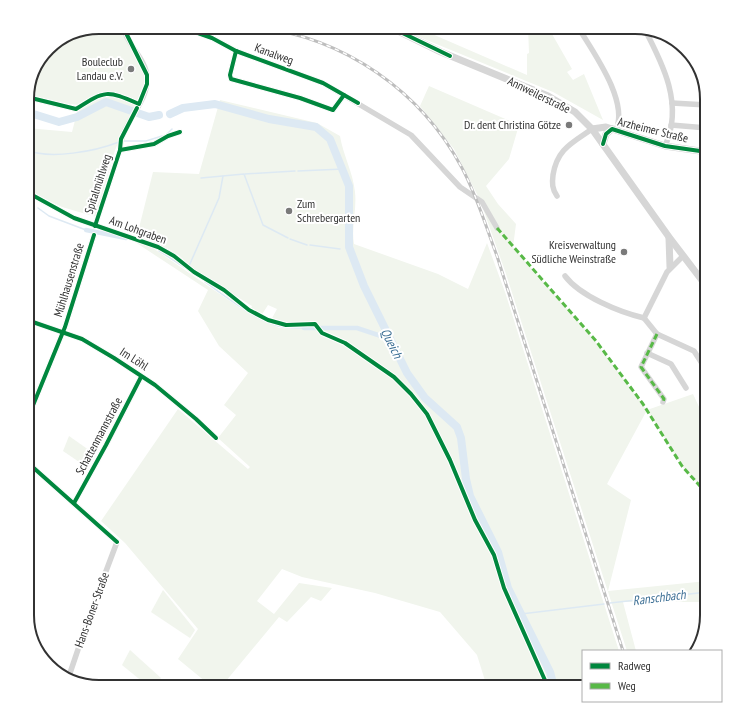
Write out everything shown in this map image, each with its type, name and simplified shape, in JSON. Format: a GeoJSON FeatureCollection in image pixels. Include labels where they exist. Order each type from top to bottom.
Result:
{"type":"FeatureCollection","features":[{"type":"Feature","properties":{"kind":"street","name":"Spitalmühlweg"},"geometry":{"type":"LineString","coordinates":[[95,226],[123,136],[147,84],[147,75],[126,34]]}},
{"type":"Feature","properties":{"kind":"street","name":"Kanalweg"},"geometry":{"type":"LineString","coordinates":[[201,34],[212,38],[236,51],[323,83],[415,138],[458,185],[482,202],[497,228]]}},
{"type":"Feature","properties":{"kind":"street"},"geometry":{"type":"LineString","coordinates":[[582,34],[614,92],[619,112],[619,121],[614,129]]}},
{"type":"Feature","properties":{"kind":"street","name":"Annweilerstraße"},"geometry":{"type":"LineString","coordinates":[[406,35],[554,100],[575,112],[592,129],[669,238],[700,278]]}},
{"type":"Feature","properties":{"kind":"street"},"geometry":{"type":"LineString","coordinates":[[648,35],[666,72],[670,85],[672,103],[671,125],[665,146]]}},
{"type":"Feature","properties":{"kind":"street"},"geometry":{"type":"LineString","coordinates":[[236,51],[230,75],[232,79],[300,98],[333,110],[344,95]]}},
{"type":"Feature","properties":{"kind":"street"},"geometry":{"type":"LineString","coordinates":[[34,99],[76,108],[99,94],[109,93],[138,106]]}},
{"type":"Feature","properties":{"kind":"street"},"geometry":{"type":"LineString","coordinates":[[672,103],[700,104]]}},
{"type":"Feature","properties":{"kind":"street"},"geometry":{"type":"LineString","coordinates":[[671,125],[700,127]]}},
{"type":"Feature","properties":{"kind":"street","name":"Arzheimer Straße"},"geometry":{"type":"LineString","coordinates":[[592,129],[602,127],[614,129],[665,146],[700,151]]}},
{"type":"Feature","properties":{"kind":"street"},"geometry":{"type":"LineString","coordinates":[[557,196],[552,182],[557,157],[569,145],[592,129]]}},
{"type":"Feature","properties":{"kind":"street","name":"Arzheimer Straße"},"geometry":{"type":"LineString","coordinates":[[603,144],[605,136],[614,129]]}},
{"type":"Feature","properties":{"kind":"street","name":"Spitalmühlweg"},"geometry":{"type":"LineString","coordinates":[[120,146],[154,144],[168,136],[180,132]]}},
{"type":"Feature","properties":{"kind":"street","name":"Am Lohgraben"},"geometry":{"type":"LineString","coordinates":[[34,198],[74,218],[151,243],[169,252],[194,272],[224,290],[234,298]]}},
{"type":"Feature","properties":{"kind":"street","name":"Mühlhausenstraße"},"geometry":{"type":"LineString","coordinates":[[34,402],[62,332],[94,235]]}},
{"type":"Feature","properties":{"kind":"street"},"geometry":{"type":"LineString","coordinates":[[669,238],[670,267]]}},
{"type":"Feature","properties":{"kind":"street"},"geometry":{"type":"LineString","coordinates":[[644,318],[670,267],[683,256]]}},
{"type":"Feature","properties":{"kind":"street"},"geometry":{"type":"LineString","coordinates":[[564,276],[576,288],[590,296],[632,315],[644,318],[657,334],[694,350],[700,357]]}},
{"type":"Feature","properties":{"kind":"street","name":"Im Löhl"},"geometry":{"type":"LineString","coordinates":[[34,322],[90,343],[114,358],[154,385],[196,419],[216,438]]}},
{"type":"Feature","properties":{"kind":"street"},"geometry":{"type":"LineString","coordinates":[[657,334],[641,367],[664,399],[663,402]]}},
{"type":"Feature","properties":{"kind":"street"},"geometry":{"type":"LineString","coordinates":[[647,353],[671,364],[686,388]]}},
{"type":"Feature","properties":{"kind":"street","name":"Schattenmannstraße"},"geometry":{"type":"LineString","coordinates":[[74,503],[106,446],[141,377]]}},
{"type":"Feature","properties":{"kind":"street"},"geometry":{"type":"LineString","coordinates":[[34,468],[74,503]]}},
{"type":"Feature","properties":{"kind":"street","name":"Hans-Boner-Straße"},"geometry":{"type":"LineString","coordinates":[[70,673],[117,542],[74,503]]}},
{"type":"Feature","properties":{"kind":"shaded area"},"geometry":{"type":"Polygon","coordinates":[[[99,34],[122,34],[146,75],[145,83],[115,150],[96,217],[62,207],[34,194],[34,129],[72,132],[79,105],[59,103],[34,96],[36,82],[47,59],[56,50],[78,37],[99,34]]]}},
{"type":"Feature","properties":{"kind":"shaded area"},"geometry":{"type":"Polygon","coordinates":[[[412,34],[432,34],[527,75],[527,54],[529,53],[528,34],[552,34],[572,69],[567,72],[573,80],[584,74],[603,120],[553,92],[412,34]]]}},
{"type":"Feature","properties":{"kind":"shaded area"},"geometry":{"type":"Polygon","coordinates":[[[429,86],[519,125],[509,159],[486,186],[498,204],[516,224],[513,247],[591,336],[647,410],[607,484],[631,500],[608,591],[700,582],[700,602],[623,602],[636,650],[627,650],[506,274],[480,200],[454,149],[420,106],[429,86]]]}},
{"type":"Feature","properties":{"kind":"shaded area"},"geometry":{"type":"Polygon","coordinates":[[[220,100],[317,123],[340,136],[355,192],[353,231],[354,244],[438,274],[468,289],[487,243],[505,292],[619,650],[582,650],[582,680],[485,680],[477,655],[440,612],[375,593],[302,577],[282,569],[257,601],[274,614],[299,583],[332,588],[321,601],[311,597],[287,622],[279,617],[227,680],[204,680],[178,659],[198,629],[125,543],[101,521],[178,409],[248,469],[250,467],[218,438],[236,415],[224,405],[248,373],[219,346],[198,311],[208,290],[135,242],[150,246],[240,308],[279,328],[303,329],[304,323],[283,323],[271,320],[277,309],[268,305],[261,316],[250,310],[252,306],[189,267],[185,261],[173,252],[159,244],[137,236],[153,172],[199,174],[220,100]]]}},
{"type":"Feature","properties":{"kind":"shaded area"},"geometry":{"type":"Polygon","coordinates":[[[693,394],[700,409],[700,486],[682,466],[647,410],[693,394]]]}},
{"type":"Feature","properties":{"kind":"shaded area"},"geometry":{"type":"Polygon","coordinates":[[[69,436],[96,455],[88,468],[63,451],[69,436]]]}},
{"type":"Feature","properties":{"kind":"shaded area"},"geometry":{"type":"Polygon","coordinates":[[[163,590],[195,630],[190,638],[151,612],[163,590]]]}},
{"type":"Feature","properties":{"kind":"shaded area"},"geometry":{"type":"Polygon","coordinates":[[[130,650],[161,678],[159,680],[140,680],[122,665],[130,650]]]}},
{"type":"Feature","properties":{"kind":"waterway","name":"Queich"},"geometry":{"type":"LineString","coordinates":[[34,114],[59,122],[77,117],[106,102],[149,117],[159,115]]}},
{"type":"Feature","properties":{"kind":"waterway","name":"Queich"},"geometry":{"type":"LineString","coordinates":[[170,114],[183,108],[215,104],[269,119],[316,127],[330,139],[349,186],[349,247],[364,286],[407,373],[425,398],[457,427],[461,438],[466,479],[470,496],[498,552],[508,588],[550,672],[552,680]]}},
{"type":"Feature","properties":{"kind":"waterway"},"geometry":{"type":"LineString","coordinates":[[166,135],[172,129]]}},
{"type":"Feature","properties":{"kind":"waterway"},"geometry":{"type":"LineString","coordinates":[[123,141],[146,141],[162,136]]}},
{"type":"Feature","properties":{"kind":"waterway"},"geometry":{"type":"LineString","coordinates":[[34,152],[48,154],[73,153],[119,142]]}},
{"type":"Feature","properties":{"kind":"waterway"},"geometry":{"type":"LineString","coordinates":[[298,171],[343,169]]}},
{"type":"Feature","properties":{"kind":"waterway"},"geometry":{"type":"LineString","coordinates":[[245,174],[295,171]]}},
{"type":"Feature","properties":{"kind":"waterway"},"geometry":{"type":"LineString","coordinates":[[201,178],[244,174],[263,225],[288,238]]}},
{"type":"Feature","properties":{"kind":"waterway"},"geometry":{"type":"LineString","coordinates":[[189,266],[219,198],[223,176]]}},
{"type":"Feature","properties":{"kind":"waterway"},"geometry":{"type":"LineString","coordinates":[[38,208],[49,216],[86,230]]}},
{"type":"Feature","properties":{"kind":"waterway"},"geometry":{"type":"LineString","coordinates":[[86,230],[126,238]]}},
{"type":"Feature","properties":{"kind":"waterway"},"geometry":{"type":"LineString","coordinates":[[290,239],[307,245]]}},
{"type":"Feature","properties":{"kind":"waterway"},"geometry":{"type":"LineString","coordinates":[[310,245],[340,249]]}},
{"type":"Feature","properties":{"kind":"waterway"},"geometry":{"type":"LineString","coordinates":[[159,251],[184,267]]}},
{"type":"Feature","properties":{"kind":"waterway"},"geometry":{"type":"LineString","coordinates":[[205,282],[243,309],[264,321],[283,327],[304,328]]}},
{"type":"Feature","properties":{"kind":"waterway"},"geometry":{"type":"LineString","coordinates":[[304,328],[357,328],[390,339]]}},
{"type":"Feature","properties":{"kind":"waterway","name":"Ranschbach"},"geometry":{"type":"LineString","coordinates":[[610,603],[700,593]]}},
{"type":"Feature","properties":{"kind":"waterway","name":"Ranschbach"},"geometry":{"type":"LineString","coordinates":[[521,614],[604,604]]}},
{"type":"Feature","properties":{"kind":"railway"},"geometry":{"type":"LineString","coordinates":[[292,34],[320,43],[350,56],[377,73],[402,92],[425,115],[445,140],[462,168],[477,201],[497,256],[623,650]]}},
{"type":"Feature","properties":{"kind":"marked path"},"geometry":{"type":"LineString","coordinates":[[497,228],[596,341],[643,404],[682,466],[700,486]]}},
{"type":"Feature","properties":{"kind":"marked path"},"geometry":{"type":"LineString","coordinates":[[657,334],[641,367],[664,399],[663,402]]}},
{"type":"Feature","properties":{"kind":"cycle path"},"geometry":{"type":"LineString","coordinates":[[34,99],[76,109],[100,95],[112,94],[139,104],[147,84],[147,75],[126,34]]}},
{"type":"Feature","properties":{"kind":"cycle path"},"geometry":{"type":"LineString","coordinates":[[201,34],[212,38],[236,51],[323,83],[358,103]]}},
{"type":"Feature","properties":{"kind":"cycle path"},"geometry":{"type":"LineString","coordinates":[[404,34],[450,56]]}},
{"type":"Feature","properties":{"kind":"cycle path"},"geometry":{"type":"LineString","coordinates":[[236,51],[230,75],[231,79],[300,98],[333,110],[344,95]]}},
{"type":"Feature","properties":{"kind":"cycle path"},"geometry":{"type":"LineString","coordinates":[[95,226],[120,150],[121,139],[137,108]]}},
{"type":"Feature","properties":{"kind":"cycle path"},"geometry":{"type":"LineString","coordinates":[[603,144],[606,134],[612,129],[665,146],[700,151]]}},
{"type":"Feature","properties":{"kind":"cycle path"},"geometry":{"type":"LineString","coordinates":[[120,150],[154,144],[168,136],[180,132]]}},
{"type":"Feature","properties":{"kind":"cycle path"},"geometry":{"type":"LineString","coordinates":[[34,196],[74,218],[158,247],[174,256],[194,272],[224,290],[249,310],[268,320],[286,325],[315,324],[322,333],[345,343],[394,377],[411,394],[427,414],[450,460],[475,520],[494,555],[504,588],[545,680]]}},
{"type":"Feature","properties":{"kind":"cycle path"},"geometry":{"type":"LineString","coordinates":[[34,403],[65,327],[94,235]]}},
{"type":"Feature","properties":{"kind":"cycle path"},"geometry":{"type":"LineString","coordinates":[[34,322],[82,339],[114,358],[155,385],[196,419],[216,438]]}},
{"type":"Feature","properties":{"kind":"cycle path"},"geometry":{"type":"LineString","coordinates":[[74,503],[141,377]]}},
{"type":"Feature","properties":{"kind":"cycle path"},"geometry":{"type":"LineString","coordinates":[[34,468],[117,542]]}},
{"type":"Feature","properties":{"kind":"place","name":"Bouleclub Landau e.V."},"geometry":{"type":"Point","coordinates":[131,69]}},
{"type":"Feature","properties":{"kind":"place","name":"Dr. dent Christina Götze"},"geometry":{"type":"Point","coordinates":[569,125]}},
{"type":"Feature","properties":{"kind":"place","name":"Zum Schrebergarten"},"geometry":{"type":"Point","coordinates":[289,211]}},
{"type":"Feature","properties":{"kind":"place","name":"Kreisverwaltung Südliche Weinstraße"},"geometry":{"type":"Point","coordinates":[624,252]}}]}
